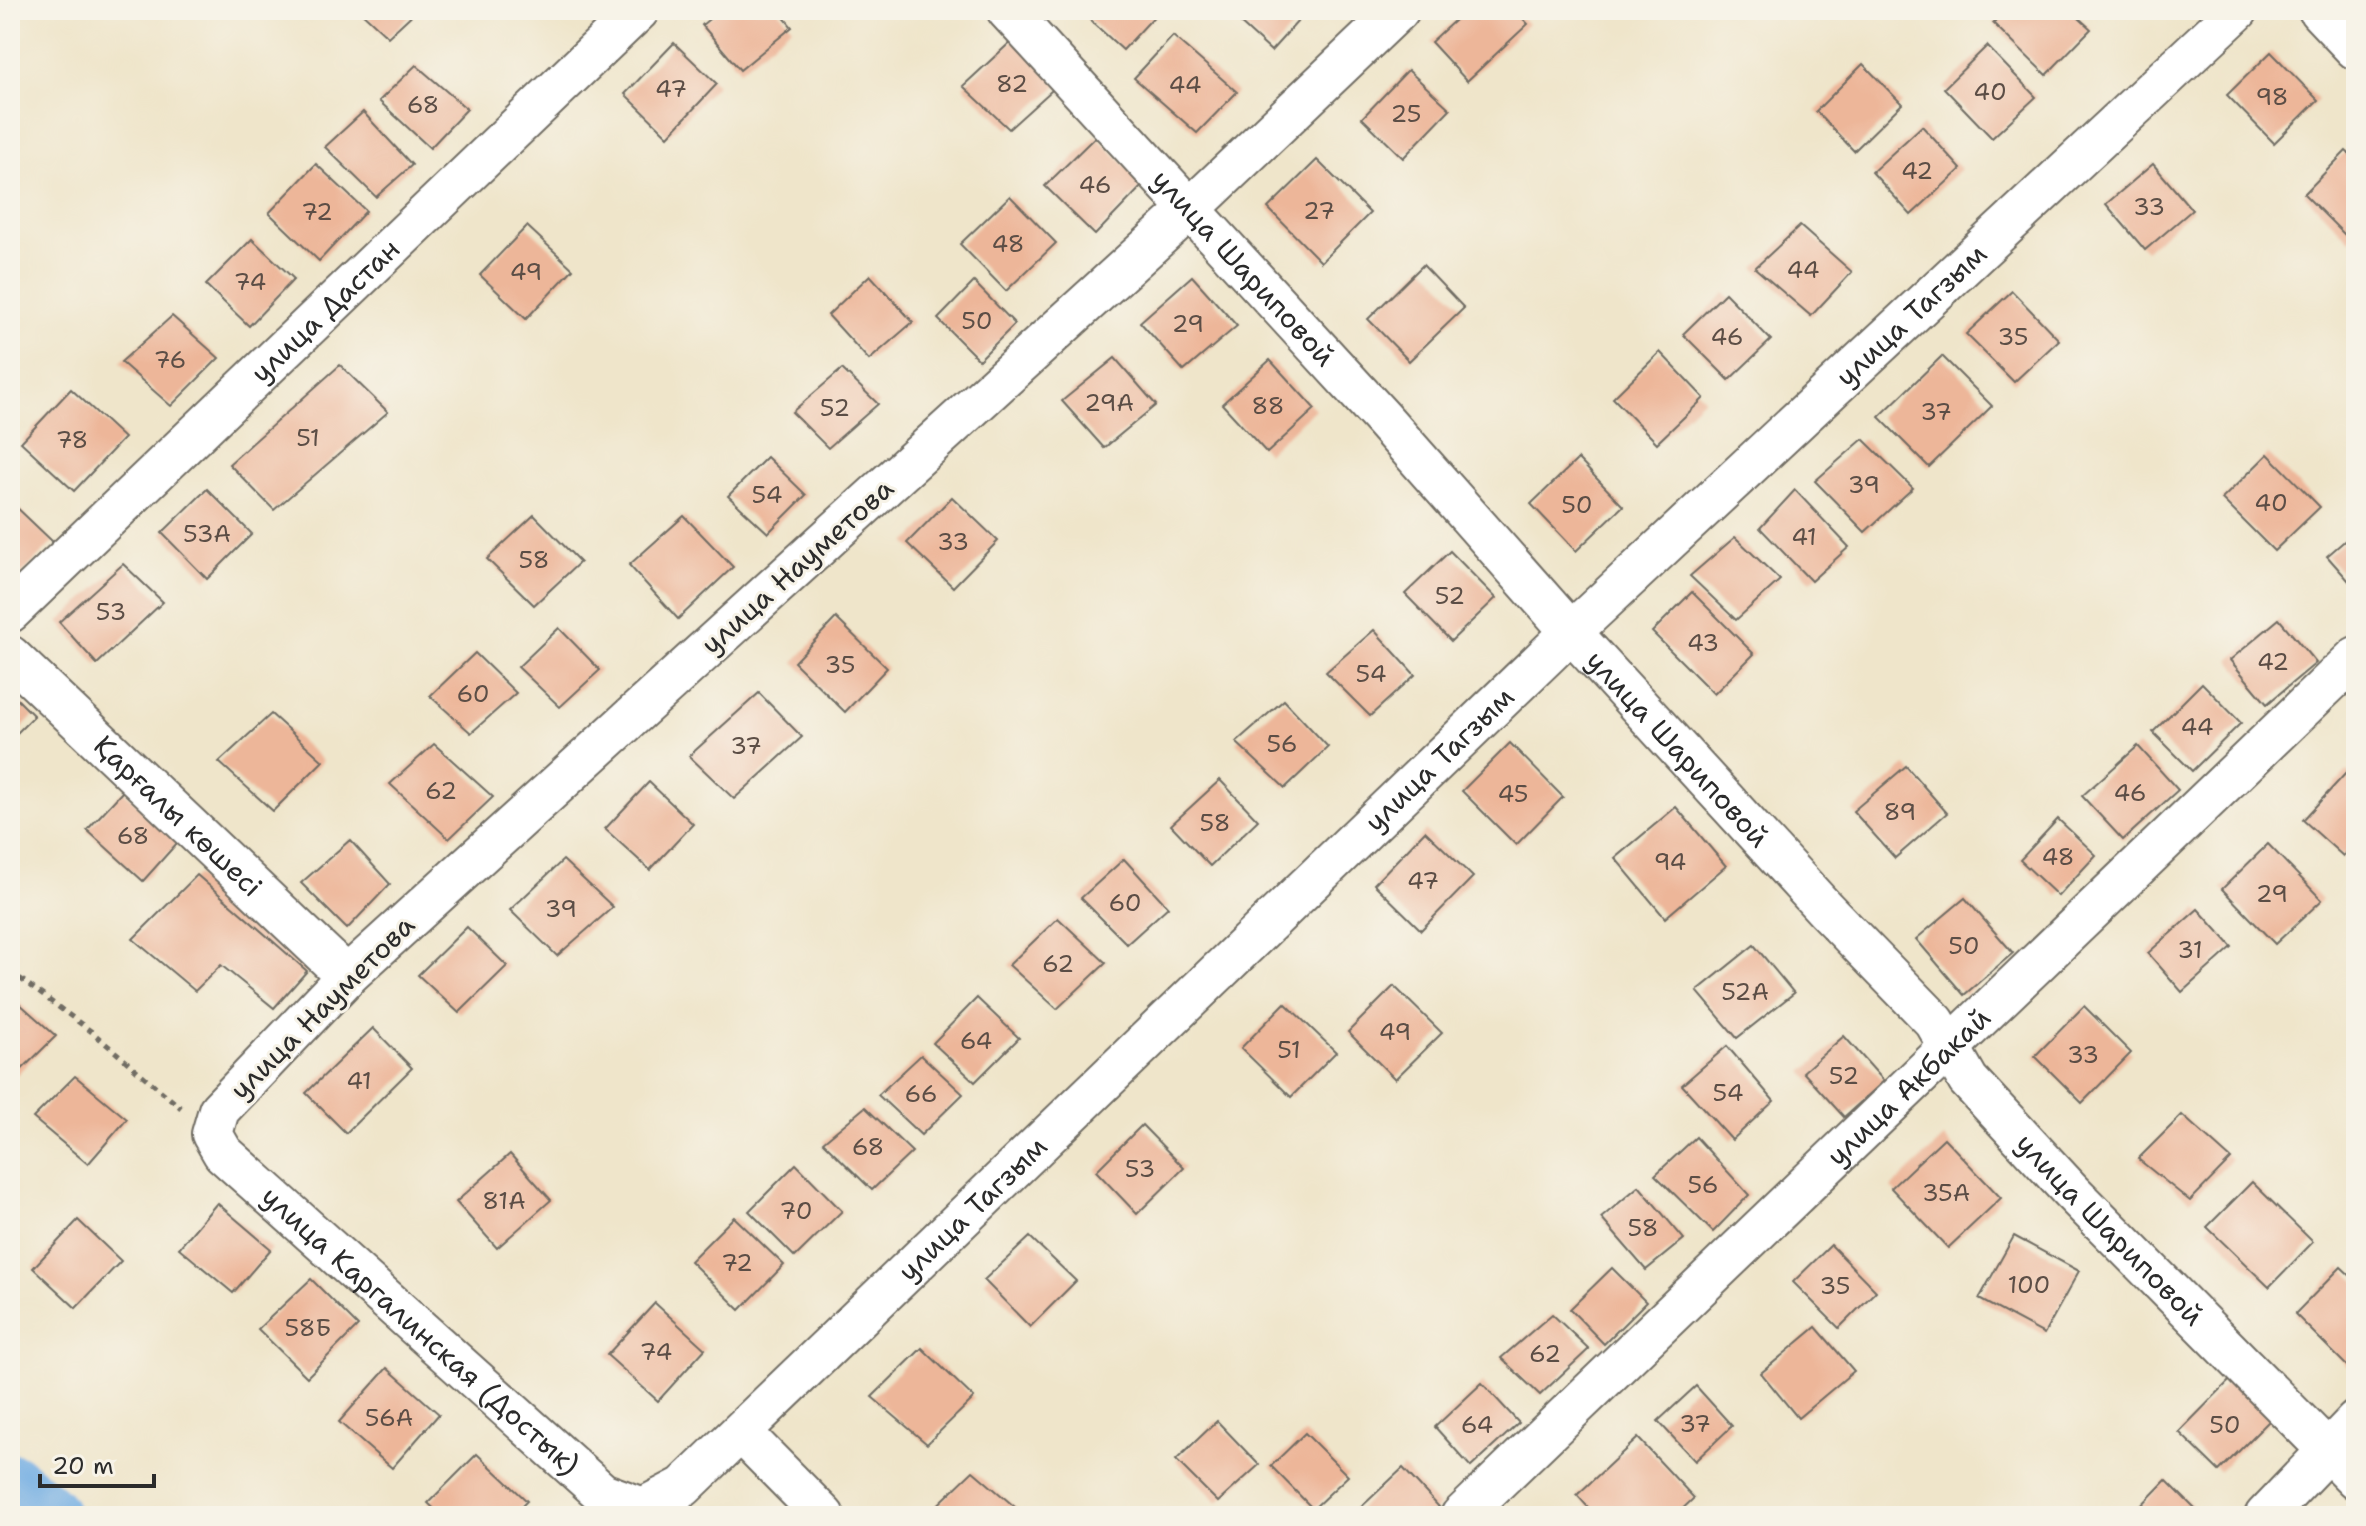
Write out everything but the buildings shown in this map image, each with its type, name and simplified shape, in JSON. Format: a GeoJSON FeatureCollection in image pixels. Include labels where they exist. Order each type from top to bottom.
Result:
{"type":"FeatureCollection","features":[{"type":"Feature","properties":{"kind":"main road"},"geometry":{"type":"LineString","coordinates":[[2321,10],[2356,47]]}},
{"type":"Feature","properties":{"kind":"street","name":"улица Дастан"},"geometry":{"type":"LineString","coordinates":[[10,612],[639,10]]}},
{"type":"Feature","properties":{"kind":"street","name":"улица Шариповой"},"geometry":{"type":"LineString","coordinates":[[1007,10],[1191,208],[1571,632],[1825,909],[1935,1022],[1951,1044],[1968,1080],[2070,1190],[2356,1479]]}},
{"type":"Feature","properties":{"kind":"street","name":"улица Науметова"},"geometry":{"type":"LineString","coordinates":[[212,1134],[219,1110],[347,976],[1191,208],[1399,10]]}},
{"type":"Feature","properties":{"kind":"street","name":"улица Тагзым"},"geometry":{"type":"LineString","coordinates":[[643,1508],[683,1487],[742,1433],[1571,632],[2238,10]]}},
{"type":"Feature","properties":{"kind":"street","name":"Қарғалы көшесі"},"geometry":{"type":"LineString","coordinates":[[10,656],[347,976]]}},
{"type":"Feature","properties":{"kind":"street","name":"улица Акбакай"},"geometry":{"type":"LineString","coordinates":[[1461,1516],[2356,657]]}},
{"type":"Feature","properties":{"kind":"street","name":"улица Каргалинская (Достык)"},"geometry":{"type":"LineString","coordinates":[[212,1134],[223,1153],[602,1493],[643,1508]]}},
{"type":"Feature","properties":{"kind":"street"},"geometry":{"type":"LineString","coordinates":[[2265,1516],[2356,1421]]}},
{"type":"Feature","properties":{"kind":"street"},"geometry":{"type":"LineString","coordinates":[[742,1433],[824,1516]]}},
{"type":"Feature","properties":{"kind":"path"},"geometry":{"type":"LineString","coordinates":[[10,971],[92,1032],[212,1134]]}},
{"type":"Feature","properties":{"kind":"waterway"},"geometry":{"type":"LineString","coordinates":[[10,1487],[45,1516]]}}]}
